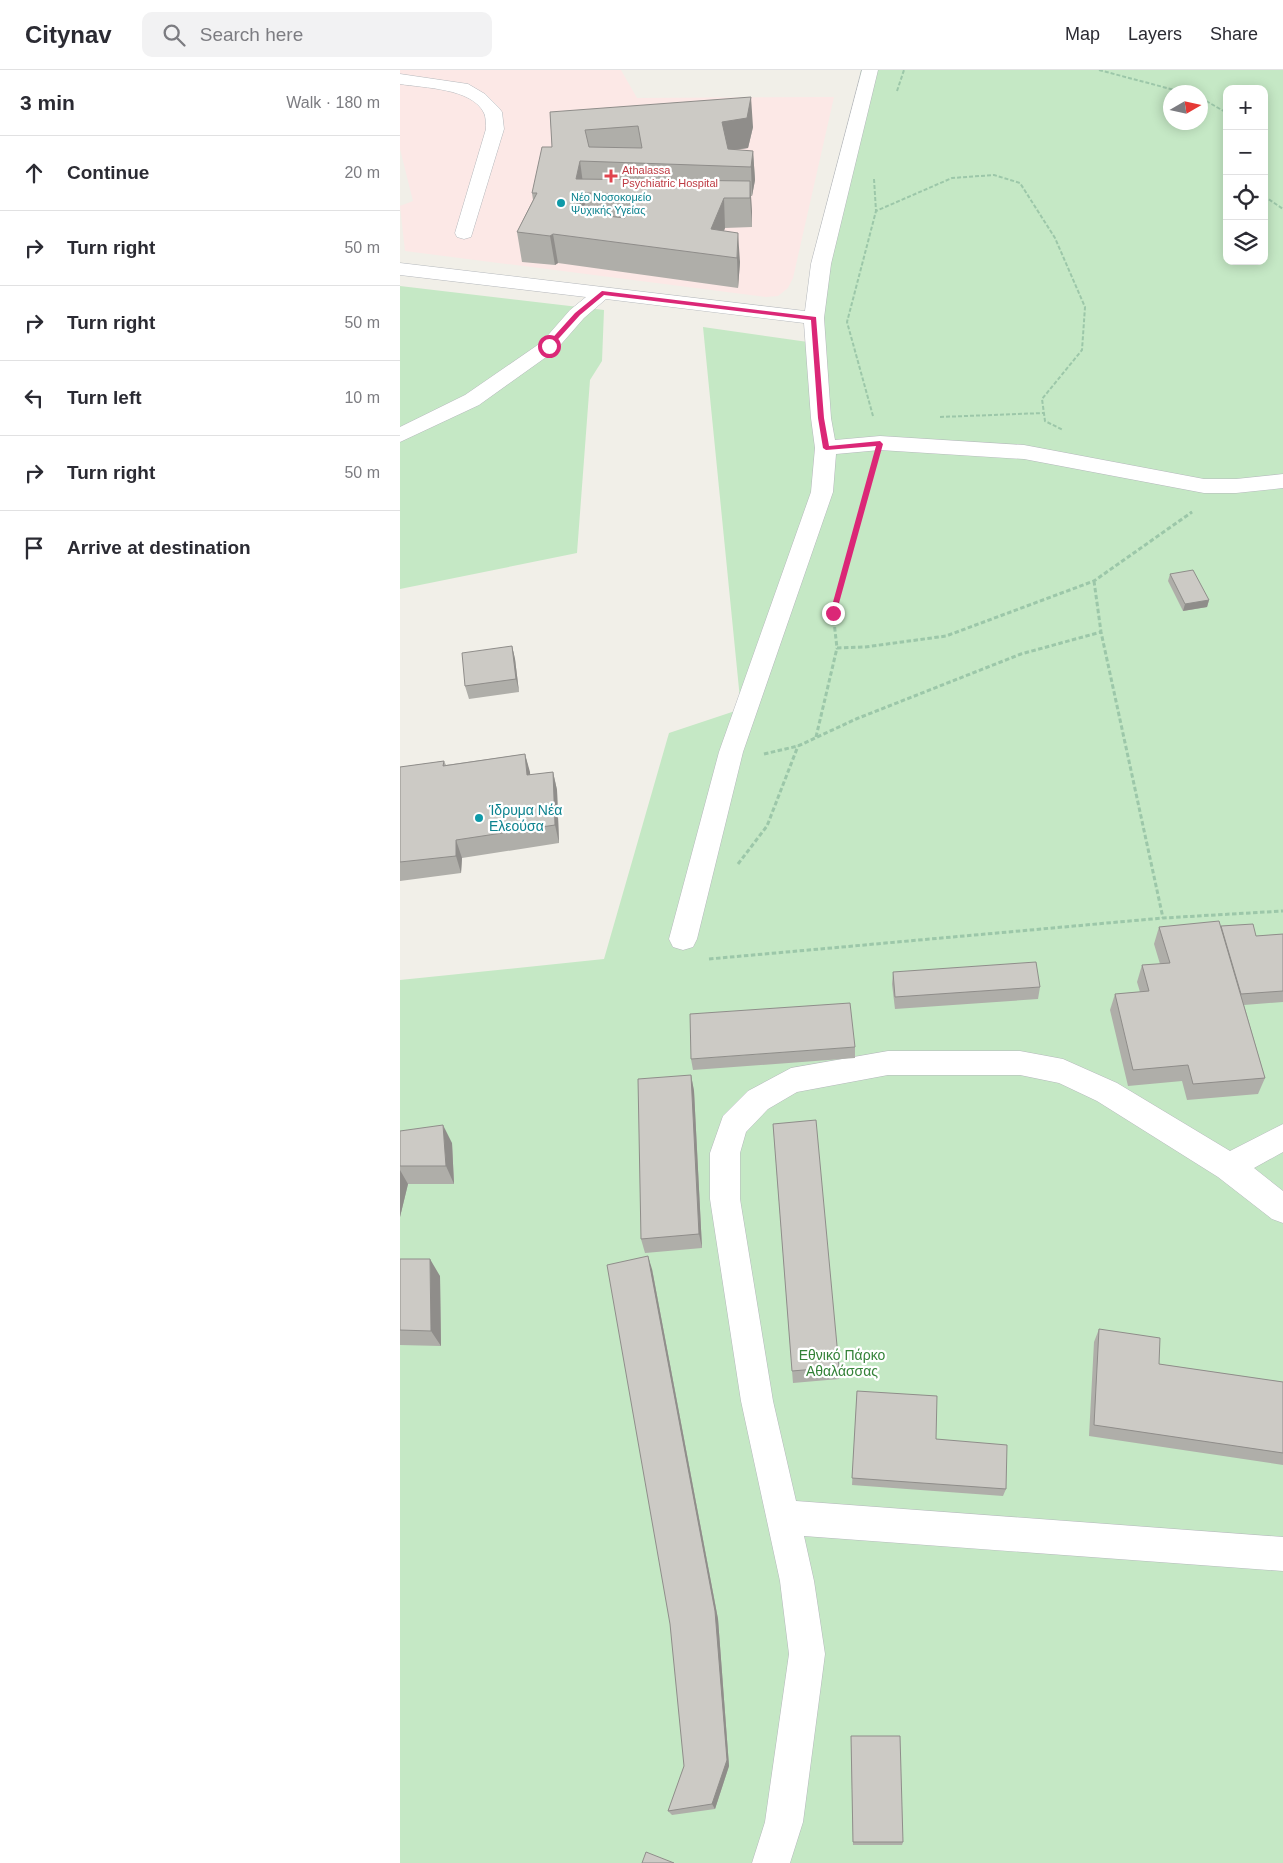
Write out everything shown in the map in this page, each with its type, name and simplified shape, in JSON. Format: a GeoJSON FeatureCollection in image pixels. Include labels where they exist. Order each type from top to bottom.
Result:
{"type":"FeatureCollection","features":[{"type":"Feature","properties":{"kind":"street"},"geometry":{"type":"LineString","coordinates":[[682,939],[731,752],[822,492],[826,448],[821,418],[814,318],[821,264],[870,70]]}},
{"type":"Feature","properties":{"kind":"street"},"geometry":{"type":"LineString","coordinates":[[400,79],[462,88],[480,98],[493,112],[495,130],[464,233]]}},
{"type":"Feature","properties":{"kind":"street"},"geometry":{"type":"LineString","coordinates":[[400,269],[814,318]]}},
{"type":"Feature","properties":{"kind":"street"},"geometry":{"type":"LineString","coordinates":[[400,435],[472,400],[549,346],[578,314],[602,293]]}},
{"type":"Feature","properties":{"kind":"street"},"geometry":{"type":"LineString","coordinates":[[826,448],[880,444],[1024,452],[1204,486],[1236,486],[1283,481]]}},
{"type":"Feature","properties":{"kind":"street"},"geometry":{"type":"LineString","coordinates":[[771,1863],[784,1822],[807,1654],[797,1581],[757,1401],[725,1200],[725,1153],[733,1126],[758,1100],[791,1081],[888,1063],[1020,1063],[1063,1072],[1107,1092],[1229,1167],[1283,1209]]}},
{"type":"Feature","properties":{"kind":"street"},"geometry":{"type":"LineString","coordinates":[[1229,1167],[1283,1137]]}},
{"type":"Feature","properties":{"kind":"street"},"geometry":{"type":"LineString","coordinates":[[783,1518],[1283,1554]]}},
{"type":"Feature","properties":{"kind":"path"},"geometry":{"type":"LineString","coordinates":[[895,98],[904,70]]}},
{"type":"Feature","properties":{"kind":"path"},"geometry":{"type":"LineString","coordinates":[[1099,70],[1163,87]]}},
{"type":"Feature","properties":{"kind":"path"},"geometry":{"type":"LineString","coordinates":[[1208,102],[1223,111]]}},
{"type":"Feature","properties":{"kind":"path"},"geometry":{"type":"LineString","coordinates":[[876,211],[952,178],[994,175],[1020,183],[1055,238],[1085,307],[1082,350],[1042,399],[1045,421],[1071,434]]}},
{"type":"Feature","properties":{"kind":"path"},"geometry":{"type":"LineString","coordinates":[[816,737],[837,648],[833,613],[880,444],[847,322],[876,211],[874,178]]}},
{"type":"Feature","properties":{"kind":"path"},"geometry":{"type":"LineString","coordinates":[[1268,199],[1283,209]]}},
{"type":"Feature","properties":{"kind":"path"},"geometry":{"type":"LineString","coordinates":[[931,418],[1044,413]]}},
{"type":"Feature","properties":{"kind":"path"},"geometry":{"type":"LineString","coordinates":[[837,648],[864,647],[946,636],[1094,580],[1204,504],[1236,486]]}},
{"type":"Feature","properties":{"kind":"path"},"geometry":{"type":"LineString","coordinates":[[1094,580],[1101,632],[1163,918]]}},
{"type":"Feature","properties":{"kind":"path"},"geometry":{"type":"LineString","coordinates":[[731,752],[754,756],[798,746],[856,719],[1021,654],[1101,632]]}},
{"type":"Feature","properties":{"kind":"path"},"geometry":{"type":"LineString","coordinates":[[738,865],[767,826],[798,746]]}},
{"type":"Feature","properties":{"kind":"path"},"geometry":{"type":"LineString","coordinates":[[682,939],[702,960],[1163,918],[1283,911]]}},
{"type":"Feature","properties":{"kind":"shaded area","name":"Athalassa Psychiatric Hospital"},"geometry":{"type":"Polygon","coordinates":[[[400,70],[621,70],[637,98],[834,97],[793,278],[788,288],[778,296],[766,297],[405,251],[400,206],[413,201],[400,149],[400,70]]]}},
{"type":"Feature","properties":{"kind":"green space","name":"Εθνικό Πάρκο Αθαλάσσας"},"geometry":{"type":"Polygon","coordinates":[[[861,70],[1283,70],[1283,1863],[400,1863],[400,980],[604,959],[669,733],[741,709],[703,327],[815,343],[861,70]]]}},
{"type":"Feature","properties":{"kind":"green space"},"geometry":{"type":"Polygon","coordinates":[[[400,286],[604,310],[602,361],[590,380],[577,553],[400,589],[400,286]]]}},
{"type":"Feature","properties":{"kind":"building"},"geometry":{"type":"Polygon","coordinates":[[[751,97],[747,118],[722,122],[728,149],[753,151],[751,167],[580,161],[576,179],[750,181],[750,198],[724,198],[711,229],[738,233],[737,258],[553,234],[550,236],[517,232],[537,193],[532,193],[542,147],[552,147],[550,112],[751,97]],[[638,126],[585,130],[589,147],[642,148],[638,126]],[[583,193],[572,212],[625,218],[636,194],[583,193]]]}},
{"type":"Feature","properties":{"kind":"building"},"geometry":{"type":"Polygon","coordinates":[[[1193,570],[1209,600],[1185,604],[1170,574],[1193,570]]]}},
{"type":"Feature","properties":{"kind":"building"},"geometry":{"type":"Polygon","coordinates":[[[512,646],[516,679],[465,686],[462,653],[512,646]]]}},
{"type":"Feature","properties":{"kind":"building","name":"Ίδρυμα Νέα Ελεούσα"},"geometry":{"type":"Polygon","coordinates":[[[525,754],[527,775],[553,772],[555,825],[456,840],[456,856],[400,862],[400,767],[444,761],[443,766],[525,754]]]}},
{"type":"Feature","properties":{"kind":"building"},"geometry":{"type":"Polygon","coordinates":[[[1219,921],[1265,1078],[1193,1084],[1188,1065],[1133,1070],[1115,994],[1149,991],[1142,965],[1170,963],[1159,927],[1219,921]]]}},
{"type":"Feature","properties":{"kind":"building"},"geometry":{"type":"Polygon","coordinates":[[[1253,924],[1256,936],[1283,934],[1283,991],[1241,994],[1221,926],[1253,924]]]}},
{"type":"Feature","properties":{"kind":"building"},"geometry":{"type":"Polygon","coordinates":[[[1036,962],[1040,987],[895,997],[893,972],[1036,962]]]}},
{"type":"Feature","properties":{"kind":"building"},"geometry":{"type":"Polygon","coordinates":[[[850,1003],[855,1047],[691,1059],[690,1014],[850,1003]]]}},
{"type":"Feature","properties":{"kind":"building"},"geometry":{"type":"Polygon","coordinates":[[[691,1075],[699,1234],[641,1239],[638,1079],[691,1075]]]}},
{"type":"Feature","properties":{"kind":"building"},"geometry":{"type":"Polygon","coordinates":[[[816,1120],[839,1367],[792,1371],[773,1124],[816,1120]]]}},
{"type":"Feature","properties":{"kind":"building"},"geometry":{"type":"Polygon","coordinates":[[[443,1125],[446,1166],[400,1166],[400,1131],[443,1125]]]}},
{"type":"Feature","properties":{"kind":"building"},"geometry":{"type":"Polygon","coordinates":[[[648,1256],[715,1611],[727,1760],[712,1804],[668,1811],[684,1766],[670,1624],[607,1265],[648,1256]]]}},
{"type":"Feature","properties":{"kind":"building"},"geometry":{"type":"Polygon","coordinates":[[[400,1259],[430,1259],[431,1331],[400,1330],[400,1259]]]}},
{"type":"Feature","properties":{"kind":"building"},"geometry":{"type":"Polygon","coordinates":[[[1099,1329],[1160,1338],[1159,1364],[1283,1382],[1283,1453],[1094,1425],[1099,1329]]]}},
{"type":"Feature","properties":{"kind":"building"},"geometry":{"type":"Polygon","coordinates":[[[857,1391],[937,1396],[936,1439],[1007,1445],[1006,1489],[852,1478],[857,1391]]]}},
{"type":"Feature","properties":{"kind":"building"},"geometry":{"type":"Polygon","coordinates":[[[851,1736],[900,1736],[903,1842],[853,1842],[851,1736]]]}},
{"type":"Feature","properties":{"kind":"building"},"geometry":{"type":"Polygon","coordinates":[[[646,1852],[674,1863],[642,1863],[646,1852]]]}},
{"type":"Feature","properties":{"kind":"place","name":"Athalassa Psychiatric Hospital"},"geometry":{"type":"Point","coordinates":[611,176]}},
{"type":"Feature","properties":{"kind":"place","name":"Νέο Νοσοκομείο Ψυχικής Υγείας"},"geometry":{"type":"Point","coordinates":[561,203]}},
{"type":"Feature","properties":{"kind":"place","name":"Ίδρυμα Νέα Ελεούσα"},"geometry":{"type":"Point","coordinates":[479,818]}},
{"type":"Feature","properties":{"kind":"route"},"geometry":{"type":"LineString","coordinates":[[549,346],[578,314],[602,293],[814,318],[821,418],[826,448],[880,444],[833,613]]}}]}
